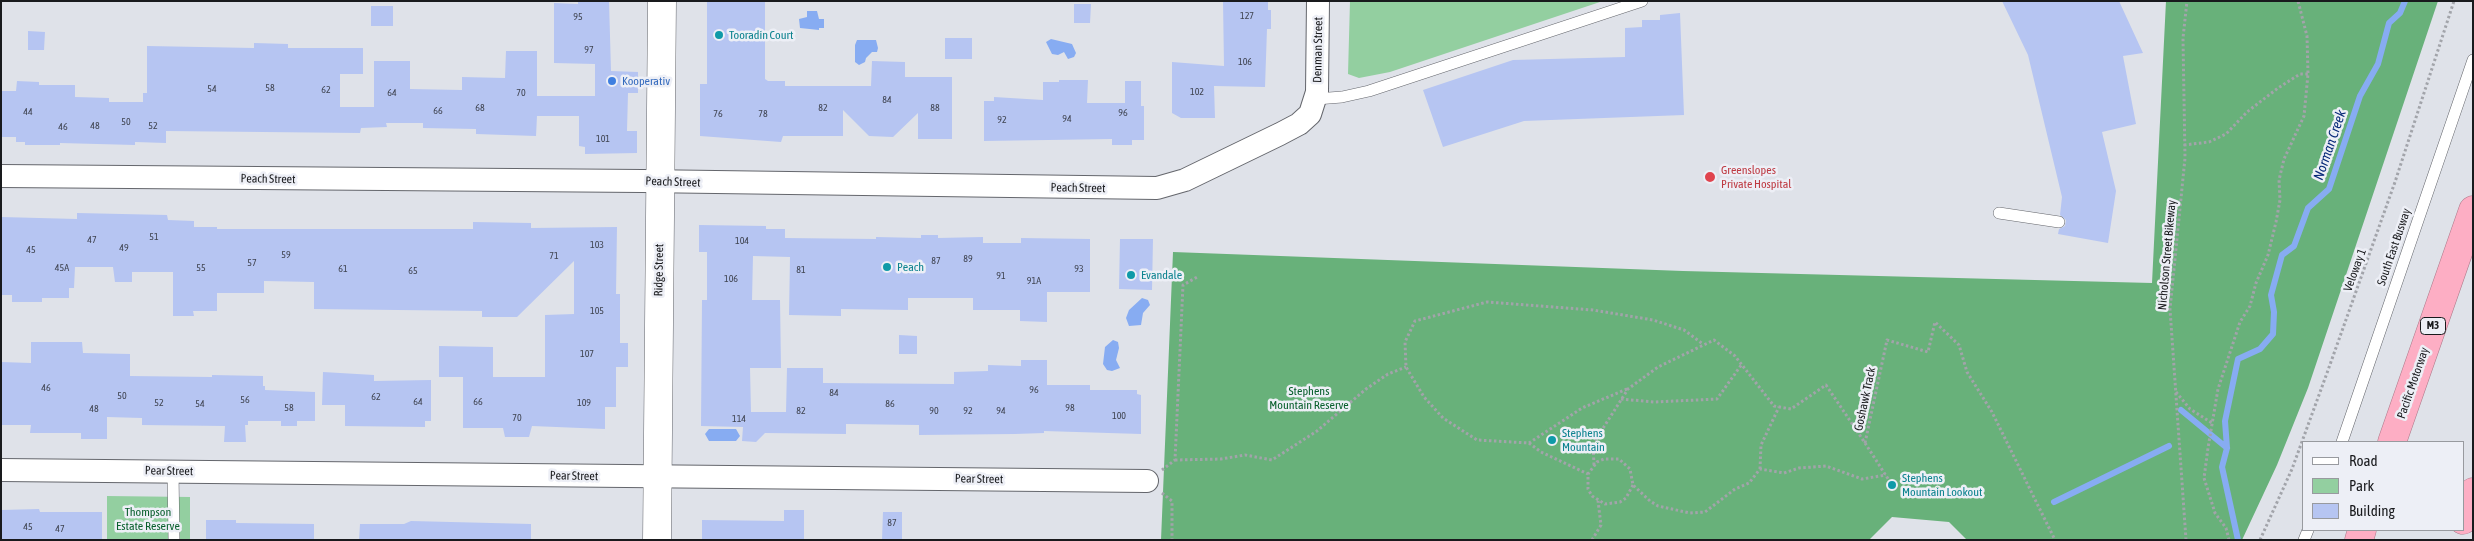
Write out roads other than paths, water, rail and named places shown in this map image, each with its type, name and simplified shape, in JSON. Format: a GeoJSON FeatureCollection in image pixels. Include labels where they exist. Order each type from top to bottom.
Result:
{"type":"FeatureCollection","features":[{"type":"Feature","properties":{"kind":"highway","name":"Pacific Motorway"},"geometry":{"type":"LineString","coordinates":[[2392,441],[2473,210]]}},
{"type":"Feature","properties":{"kind":"highway"},"geometry":{"type":"LineString","coordinates":[[2464,517],[2473,492]]}},
{"type":"Feature","properties":{"kind":"street","name":"Ridge Street"},"geometry":{"type":"LineString","coordinates":[[657,540],[662,1]]}},
{"type":"Feature","properties":{"kind":"street","name":"Denman Street"},"geometry":{"type":"LineString","coordinates":[[1316,99],[1318,1]]}},
{"type":"Feature","properties":{"kind":"street","name":"Peach Street"},"geometry":{"type":"LineString","coordinates":[[1,176],[1157,188],[1185,180],[1287,131],[1310,114],[1316,99]]}},
{"type":"Feature","properties":{"kind":"street","name":"Pear Street"},"geometry":{"type":"LineString","coordinates":[[1,470],[1158,481]]}},
{"type":"Feature","properties":{"kind":"lane"},"geometry":{"type":"LineString","coordinates":[[1316,99],[1342,97],[1369,91],[1642,1]]}},
{"type":"Feature","properties":{"kind":"lane","name":"South East Busway"},"geometry":{"type":"LineString","coordinates":[[2342,441],[2473,60]]}},
{"type":"Feature","properties":{"kind":"lane"},"geometry":{"type":"LineString","coordinates":[[1999,213],[2059,222]]}},
{"type":"Feature","properties":{"kind":"lane"},"geometry":{"type":"LineString","coordinates":[[173,471],[174,540]]}},
{"type":"Feature","properties":{"kind":"water"},"geometry":{"type":"Polygon","coordinates":[[[807,11],[817,11],[819,19],[824,19],[824,28],[819,28],[819,30],[800,28],[799,19],[807,17],[807,11]]]}},
{"type":"Feature","properties":{"kind":"water"},"geometry":{"type":"Polygon","coordinates":[[[1051,39],[1072,44],[1076,53],[1074,57],[1068,59],[1064,52],[1058,55],[1052,54],[1046,42],[1051,39]]]}},
{"type":"Feature","properties":{"kind":"water"},"geometry":{"type":"Polygon","coordinates":[[[857,40],[876,40],[878,48],[877,52],[872,52],[865,62],[859,65],[855,62],[855,45],[857,40]]]}},
{"type":"Feature","properties":{"kind":"water"},"geometry":{"type":"Polygon","coordinates":[[[1142,298],[1148,300],[1150,305],[1143,313],[1141,325],[1129,326],[1126,318],[1129,310],[1142,298]]]}},
{"type":"Feature","properties":{"kind":"water"},"geometry":{"type":"Polygon","coordinates":[[[1113,340],[1118,342],[1119,348],[1116,360],[1120,368],[1112,371],[1107,370],[1103,364],[1105,347],[1113,340]]]}},
{"type":"Feature","properties":{"kind":"water"},"geometry":{"type":"Polygon","coordinates":[[[709,429],[736,429],[740,436],[736,441],[709,441],[705,434],[709,429]]]}},
{"type":"Feature","properties":{"kind":"waterway","name":"Norman Creek"},"geometry":{"type":"LineString","coordinates":[[2238,540],[2222,467],[2227,448],[2225,421],[2238,359],[2260,349],[2273,334],[2274,312],[2271,295],[2282,255],[2294,246],[2308,208],[2329,189],[2360,96],[2378,64],[2389,23],[2400,13],[2405,1]]}},
{"type":"Feature","properties":{"kind":"waterway"},"geometry":{"type":"LineString","coordinates":[[2181,410],[2227,448]]}},
{"type":"Feature","properties":{"kind":"waterway"},"geometry":{"type":"LineString","coordinates":[[2054,502],[2169,446]]}},
{"type":"Feature","properties":{"kind":"place","name":"Tooradin Court"},"geometry":{"type":"Point","coordinates":[719,35]}},
{"type":"Feature","properties":{"kind":"place","name":"Kooperativ"},"geometry":{"type":"Point","coordinates":[612,81]}},
{"type":"Feature","properties":{"kind":"place","name":"Greenslopes Private Hospital"},"geometry":{"type":"Point","coordinates":[1710,177]}},
{"type":"Feature","properties":{"kind":"place","name":"Peach"},"geometry":{"type":"Point","coordinates":[887,267]}},
{"type":"Feature","properties":{"kind":"place","name":"Evandale"},"geometry":{"type":"Point","coordinates":[1131,275]}},
{"type":"Feature","properties":{"kind":"place","name":"Stephens Mountain"},"geometry":{"type":"Point","coordinates":[1552,440]}},
{"type":"Feature","properties":{"kind":"place","name":"Stephens Mountain Lookout"},"geometry":{"type":"Point","coordinates":[1892,485]}},
{"type":"Feature","properties":{"kind":"park label","name":"Stephens Mountain Reserve"},"geometry":{"type":"Point","coordinates":[1309,398]}},
{"type":"Feature","properties":{"kind":"park label","name":"Thompson Estate Reserve"},"geometry":{"type":"Point","coordinates":[148,519]}}]}
